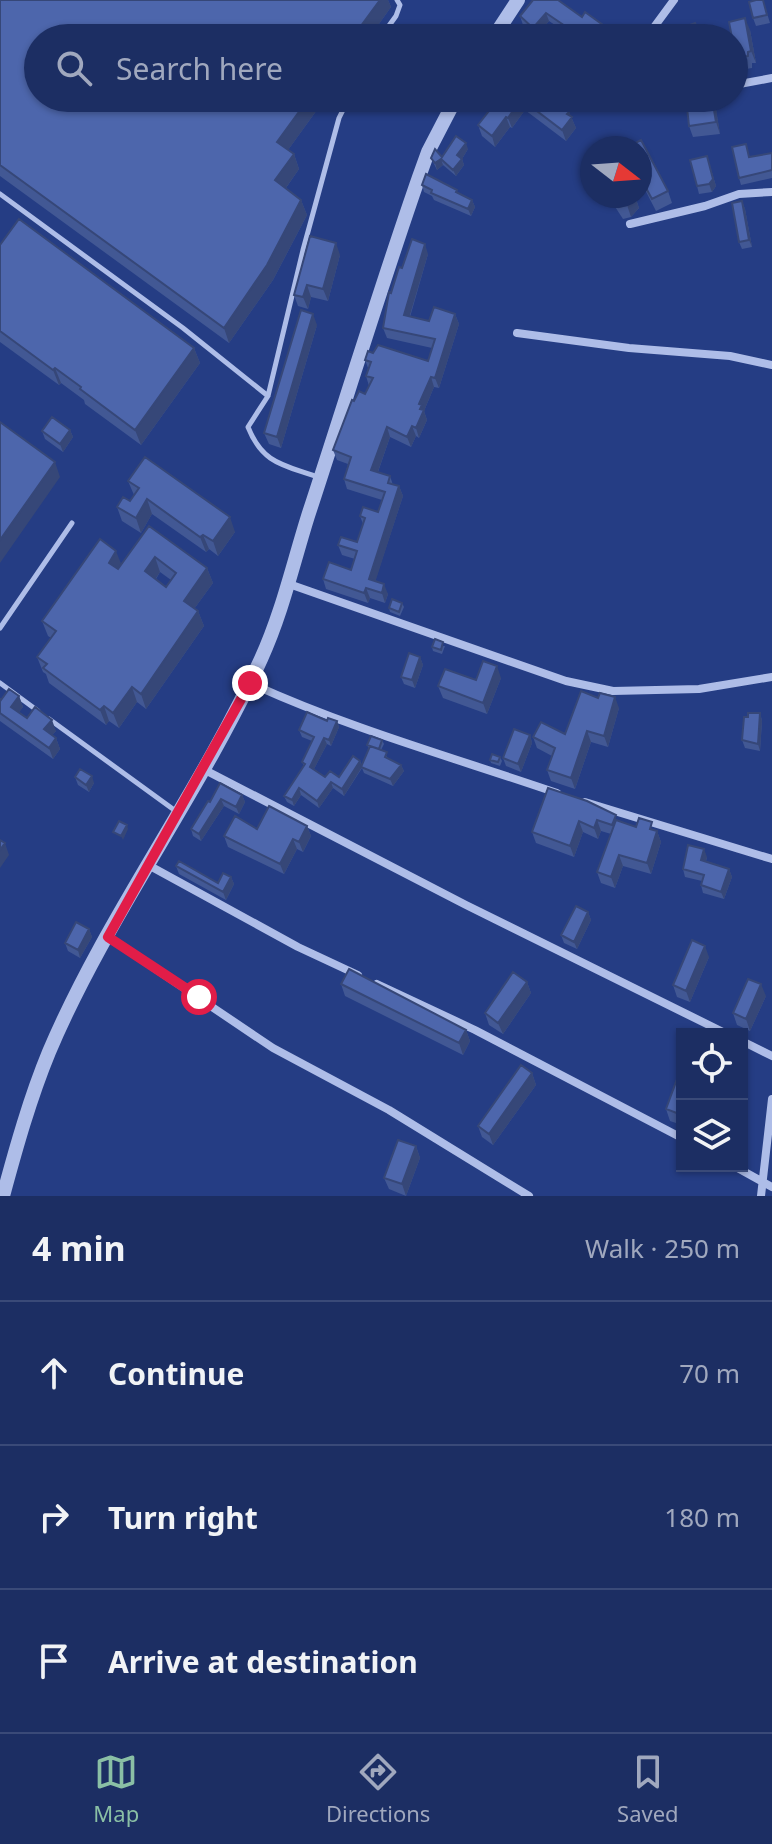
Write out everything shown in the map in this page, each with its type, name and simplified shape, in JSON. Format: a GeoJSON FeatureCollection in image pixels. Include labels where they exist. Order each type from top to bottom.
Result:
{"type":"FeatureCollection","features":[{"type":"Feature","properties":{"kind":"street"},"geometry":{"type":"LineString","coordinates":[[502,24],[518,0]]}},
{"type":"Feature","properties":{"kind":"street"},"geometry":{"type":"LineString","coordinates":[[656,24],[674,0]]}},
{"type":"Feature","properties":{"kind":"street"},"geometry":{"type":"LineString","coordinates":[[748,82],[772,78]]}},
{"type":"Feature","properties":{"kind":"street"},"geometry":{"type":"LineString","coordinates":[[3,1196],[49,1052],[108,937],[250,683],[289,584],[419,177],[449,112]]}},
{"type":"Feature","properties":{"kind":"street"},"geometry":{"type":"LineString","coordinates":[[630,224],[705,206],[739,194],[772,192]]}},
{"type":"Feature","properties":{"kind":"street"},"geometry":{"type":"LineString","coordinates":[[517,333],[629,348],[730,356],[772,365]]}},
{"type":"Feature","properties":{"kind":"street"},"geometry":{"type":"LineString","coordinates":[[289,584],[566,681],[613,691],[699,689],[772,677]]}},
{"type":"Feature","properties":{"kind":"street"},"geometry":{"type":"LineString","coordinates":[[250,683],[444,755],[772,859]]}},
{"type":"Feature","properties":{"kind":"street"},"geometry":{"type":"LineString","coordinates":[[203,769],[466,905],[715,1028]]}},
{"type":"Feature","properties":{"kind":"street"},"geometry":{"type":"LineString","coordinates":[[150,866],[298,947],[475,1030],[676,1135]]}},
{"type":"Feature","properties":{"kind":"street"},"geometry":{"type":"LineString","coordinates":[[108,937],[273,1048],[389,1110],[529,1196]]}},
{"type":"Feature","properties":{"kind":"street"},"geometry":{"type":"LineString","coordinates":[[748,1044],[772,1056]]}},
{"type":"Feature","properties":{"kind":"street"},"geometry":{"type":"LineString","coordinates":[[761,1196],[772,1099]]}},
{"type":"Feature","properties":{"kind":"street"},"geometry":{"type":"LineString","coordinates":[[745,1172],[772,1187]]}},
{"type":"Feature","properties":{"kind":"lane"},"geometry":{"type":"LineString","coordinates":[[390,24],[400,5],[397,0]]}},
{"type":"Feature","properties":{"kind":"lane"},"geometry":{"type":"LineString","coordinates":[[321,478],[270,460],[254,444],[248,427],[268,396],[303,250],[342,112]]}},
{"type":"Feature","properties":{"kind":"lane"},"geometry":{"type":"LineString","coordinates":[[0,194],[183,328],[268,396]]}},
{"type":"Feature","properties":{"kind":"lane"},"geometry":{"type":"LineString","coordinates":[[0,628],[72,523]]}},
{"type":"Feature","properties":{"kind":"lane"},"geometry":{"type":"LineString","coordinates":[[0,683],[178,812]]}},
{"type":"Feature","properties":{"kind":"building"},"geometry":{"type":"Polygon","coordinates":[[[0,0],[380,0],[362,24],[24,24],[24,112],[299,112],[277,142],[294,154],[275,180],[301,200],[267,265],[224,328],[0,165],[0,0]]]}},
{"type":"Feature","properties":{"kind":"building"},"geometry":{"type":"Polygon","coordinates":[[[533,0],[558,0],[582,17],[585,12],[602,24],[562,24],[546,13],[536,24],[529,24],[520,16],[533,0]]]}},
{"type":"Feature","properties":{"kind":"building"},"geometry":{"type":"Polygon","coordinates":[[[763,0],[767,15],[753,18],[749,2],[763,0]]]}},
{"type":"Feature","properties":{"kind":"building"},"geometry":{"type":"Polygon","coordinates":[[[745,18],[746,24],[729,24],[745,18]]]}},
{"type":"Feature","properties":{"kind":"building"},"geometry":{"type":"Polygon","coordinates":[[[488,112],[512,112],[492,136],[478,125],[488,112]]]}},
{"type":"Feature","properties":{"kind":"building"},"geometry":{"type":"Polygon","coordinates":[[[538,112],[569,112],[567,114],[572,117],[562,130],[538,112]]]}},
{"type":"Feature","properties":{"kind":"building"},"geometry":{"type":"Polygon","coordinates":[[[688,112],[714,112],[716,122],[689,126],[688,112]]]}},
{"type":"Feature","properties":{"kind":"building"},"geometry":{"type":"Polygon","coordinates":[[[456,136],[466,143],[457,155],[462,159],[453,170],[441,159],[435,163],[431,158],[435,149],[442,157],[456,136]]]}},
{"type":"Feature","properties":{"kind":"building"},"geometry":{"type":"Polygon","coordinates":[[[746,144],[749,157],[772,153],[772,170],[739,178],[732,147],[746,144]]]}},
{"type":"Feature","properties":{"kind":"building"},"geometry":{"type":"Polygon","coordinates":[[[707,156],[713,179],[709,184],[697,186],[690,160],[707,156]]]}},
{"type":"Feature","properties":{"kind":"building"},"geometry":{"type":"Polygon","coordinates":[[[652,161],[668,191],[652,199],[652,161]]]}},
{"type":"Feature","properties":{"kind":"building"},"geometry":{"type":"Polygon","coordinates":[[[426,174],[472,200],[468,209],[431,193],[432,190],[422,185],[426,174]]]}},
{"type":"Feature","properties":{"kind":"building"},"geometry":{"type":"Polygon","coordinates":[[[742,201],[749,240],[739,242],[732,203],[742,201]]]}},
{"type":"Feature","properties":{"kind":"building"},"geometry":{"type":"Polygon","coordinates":[[[19,219],[194,348],[135,430],[81,387],[0,331],[0,245],[19,219]]]}},
{"type":"Feature","properties":{"kind":"building"},"geometry":{"type":"Polygon","coordinates":[[[310,236],[336,243],[323,289],[307,285],[303,297],[294,295],[310,236]]]}},
{"type":"Feature","properties":{"kind":"building"},"geometry":{"type":"Polygon","coordinates":[[[412,239],[425,244],[404,315],[429,321],[434,307],[455,314],[435,378],[431,377],[419,404],[422,405],[420,409],[424,410],[416,428],[412,426],[407,437],[387,427],[371,470],[390,476],[388,483],[399,486],[369,579],[384,584],[382,593],[366,588],[364,593],[323,579],[329,562],[351,570],[357,551],[338,545],[341,537],[357,542],[365,518],[360,516],[363,507],[378,512],[385,492],[344,479],[351,457],[333,450],[352,400],[359,391],[365,394],[373,378],[366,376],[371,362],[365,360],[368,351],[373,353],[378,345],[428,361],[435,339],[383,328],[389,292],[412,239]]]}},
{"type":"Feature","properties":{"kind":"building"},"geometry":{"type":"Polygon","coordinates":[[[301,310],[313,314],[277,437],[264,433],[301,310]]]}},
{"type":"Feature","properties":{"kind":"building"},"geometry":{"type":"Polygon","coordinates":[[[52,417],[70,430],[60,444],[42,431],[52,417]]]}},
{"type":"Feature","properties":{"kind":"building"},"geometry":{"type":"Polygon","coordinates":[[[0,422],[55,462],[0,540],[0,422]]]}},
{"type":"Feature","properties":{"kind":"building"},"geometry":{"type":"Polygon","coordinates":[[[145,457],[230,517],[213,541],[203,535],[200,537],[147,499],[136,518],[117,507],[123,497],[130,501],[139,488],[128,481],[145,457]]]}},
{"type":"Feature","properties":{"kind":"building"},"geometry":{"type":"Polygon","coordinates":[[[149,526],[207,568],[184,601],[198,611],[141,694],[132,687],[113,713],[104,706],[100,710],[43,668],[47,664],[37,657],[56,631],[42,621],[100,539],[116,551],[109,563],[118,569],[149,526]],[[155,557],[145,571],[166,587],[176,573],[155,557]]]}},
{"type":"Feature","properties":{"kind":"building"},"geometry":{"type":"Polygon","coordinates":[[[392,599],[402,603],[399,612],[389,608],[392,599]]]}},
{"type":"Feature","properties":{"kind":"building"},"geometry":{"type":"Polygon","coordinates":[[[435,639],[443,642],[441,650],[432,647],[435,639]]]}},
{"type":"Feature","properties":{"kind":"building"},"geometry":{"type":"Polygon","coordinates":[[[409,653],[420,657],[412,680],[401,677],[409,653]]]}},
{"type":"Feature","properties":{"kind":"building"},"geometry":{"type":"Polygon","coordinates":[[[483,661],[497,666],[483,703],[438,686],[445,669],[476,680],[483,661]]]}},
{"type":"Feature","properties":{"kind":"building"},"geometry":{"type":"Polygon","coordinates":[[[9,689],[19,696],[11,707],[27,718],[35,707],[52,720],[44,729],[56,738],[49,748],[0,713],[0,699],[9,689]]]}},
{"type":"Feature","properties":{"kind":"building"},"geometry":{"type":"Polygon","coordinates":[[[581,691],[598,698],[600,693],[615,697],[604,736],[587,731],[571,778],[547,770],[555,748],[533,737],[541,722],[565,734],[581,691]]]}},
{"type":"Feature","properties":{"kind":"building"},"geometry":{"type":"Polygon","coordinates":[[[307,712],[327,721],[328,718],[337,721],[329,740],[324,738],[310,767],[325,777],[330,771],[339,777],[353,756],[360,761],[342,789],[331,782],[317,801],[299,788],[292,800],[284,796],[305,764],[302,762],[314,737],[299,730],[307,712]]]}},
{"type":"Feature","properties":{"kind":"building"},"geometry":{"type":"Polygon","coordinates":[[[748,713],[760,713],[758,744],[742,740],[744,717],[748,717],[748,713]]]}},
{"type":"Feature","properties":{"kind":"building"},"geometry":{"type":"Polygon","coordinates":[[[514,729],[530,735],[518,764],[503,758],[514,729]]]}},
{"type":"Feature","properties":{"kind":"building"},"geometry":{"type":"Polygon","coordinates":[[[371,736],[382,740],[379,749],[367,745],[371,736]]]}},
{"type":"Feature","properties":{"kind":"building"},"geometry":{"type":"Polygon","coordinates":[[[370,746],[387,752],[385,757],[401,765],[390,779],[361,767],[370,746]]]}},
{"type":"Feature","properties":{"kind":"building"},"geometry":{"type":"Polygon","coordinates":[[[492,754],[500,757],[498,762],[490,760],[492,754]]]}},
{"type":"Feature","properties":{"kind":"building"},"geometry":{"type":"Polygon","coordinates":[[[80,769],[92,776],[86,785],[75,777],[80,769]]]}},
{"type":"Feature","properties":{"kind":"building"},"geometry":{"type":"Polygon","coordinates":[[[220,783],[242,795],[236,807],[221,799],[199,834],[191,829],[220,783]]]}},
{"type":"Feature","properties":{"kind":"building"},"geometry":{"type":"Polygon","coordinates":[[[548,788],[616,815],[612,825],[597,820],[594,828],[579,821],[570,846],[532,832],[548,788]]]}},
{"type":"Feature","properties":{"kind":"building"},"geometry":{"type":"Polygon","coordinates":[[[269,806],[307,826],[299,842],[293,839],[280,864],[224,836],[235,816],[257,829],[269,806]]]}},
{"type":"Feature","properties":{"kind":"building"},"geometry":{"type":"Polygon","coordinates":[[[639,818],[652,822],[650,829],[657,831],[647,863],[619,855],[611,877],[597,872],[616,820],[636,827],[639,818]]]}},
{"type":"Feature","properties":{"kind":"building"},"geometry":{"type":"Polygon","coordinates":[[[119,821],[127,825],[121,836],[113,832],[119,821]]]}},
{"type":"Feature","properties":{"kind":"building"},"geometry":{"type":"Polygon","coordinates":[[[688,845],[704,849],[701,860],[729,869],[721,892],[701,885],[704,875],[683,869],[688,845]]]}},
{"type":"Feature","properties":{"kind":"building"},"geometry":{"type":"Polygon","coordinates":[[[179,861],[218,883],[223,873],[231,877],[223,892],[176,866],[179,861]]]}},
{"type":"Feature","properties":{"kind":"building"},"geometry":{"type":"Polygon","coordinates":[[[576,906],[588,912],[574,942],[561,935],[576,906]]]}},
{"type":"Feature","properties":{"kind":"building"},"geometry":{"type":"Polygon","coordinates":[[[76,922],[89,929],[78,950],[65,943],[76,922]]]}},
{"type":"Feature","properties":{"kind":"building"},"geometry":{"type":"Polygon","coordinates":[[[692,940],[705,946],[686,991],[673,985],[692,940]]]}},
{"type":"Feature","properties":{"kind":"building"},"geometry":{"type":"Polygon","coordinates":[[[349,969],[466,1030],[459,1043],[341,984],[349,969]]]}},
{"type":"Feature","properties":{"kind":"building"},"geometry":{"type":"Polygon","coordinates":[[[513,972],[527,982],[498,1023],[485,1013],[513,972]]]}},
{"type":"Feature","properties":{"kind":"building"},"geometry":{"type":"Polygon","coordinates":[[[748,979],[761,984],[746,1019],[733,1013],[748,979]]]}},
{"type":"Feature","properties":{"kind":"building"},"geometry":{"type":"Polygon","coordinates":[[[521,1065],[532,1073],[489,1134],[478,1126],[521,1065]]]}},
{"type":"Feature","properties":{"kind":"building"},"geometry":{"type":"Polygon","coordinates":[[[676,1082],[676,1113],[666,1109],[676,1082]]]}},
{"type":"Feature","properties":{"kind":"building"},"geometry":{"type":"Polygon","coordinates":[[[398,1140],[416,1146],[402,1184],[384,1178],[398,1140]]]}},
{"type":"Feature","properties":{"kind":"route"},"geometry":{"type":"LineString","coordinates":[[199,997],[108,937],[250,683]]}}]}
